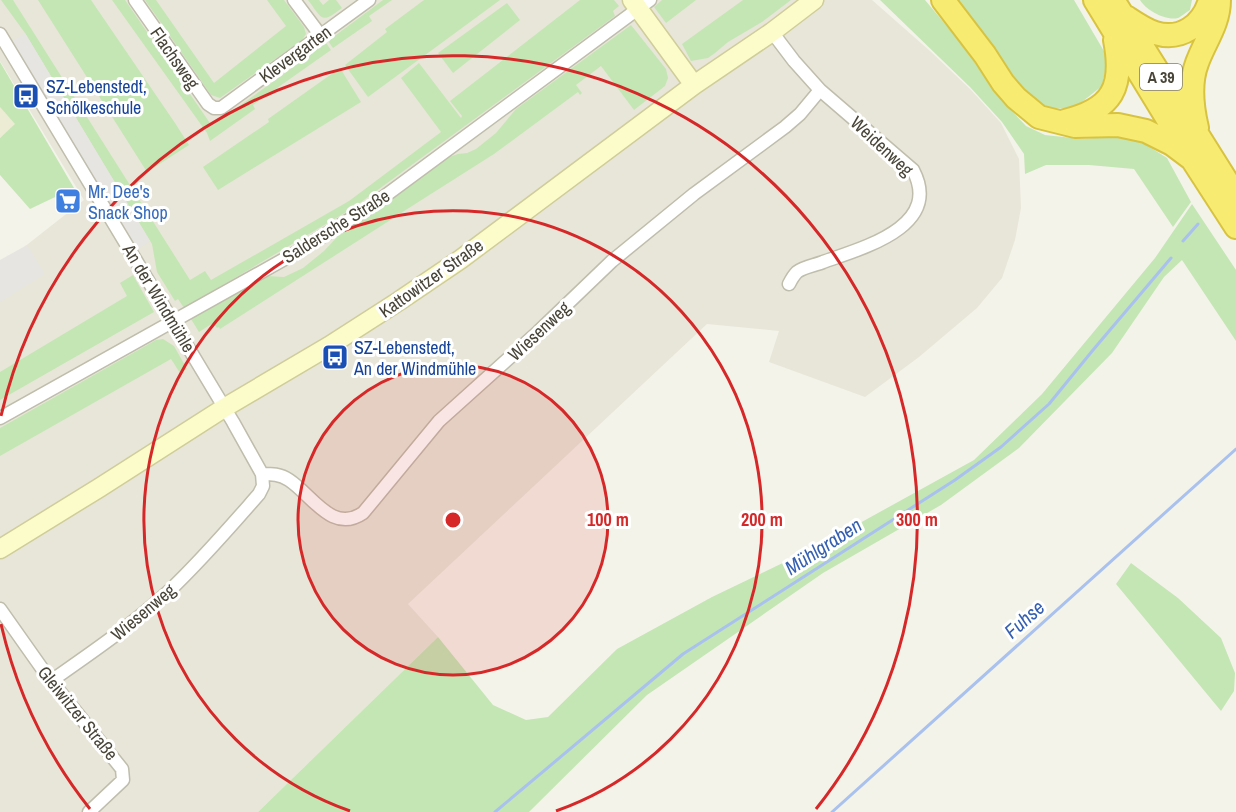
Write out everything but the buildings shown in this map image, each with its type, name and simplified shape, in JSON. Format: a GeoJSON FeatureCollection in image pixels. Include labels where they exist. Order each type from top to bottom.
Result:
{"type":"FeatureCollection","features":[{"type":"Feature","properties":{"kind":"highway"},"geometry":{"type":"LineString","coordinates":[[943,0],[1016,99],[1039,117],[1075,126],[1118,125],[1146,131],[1173,144],[1196,150],[1192,106],[1193,79],[1197,64],[1216,21],[1219,0]]}},
{"type":"Feature","properties":{"kind":"highway","name":"A 39"},"geometry":{"type":"LineString","coordinates":[[1095,0],[1116,15],[1196,150],[1236,227]]}},
{"type":"Feature","properties":{"kind":"highway"},"geometry":{"type":"LineString","coordinates":[[1061,122],[1091,112],[1104,103],[1113,92],[1118,77],[1116,15],[1154,33],[1176,35],[1196,26],[1204,16],[1210,0]]}},
{"type":"Feature","properties":{"kind":"highway","name":"A 39"},"geometry":{"type":"LineString","coordinates":[[1196,150],[1236,196]]}},
{"type":"Feature","properties":{"kind":"street","name":"Flachsweg"},"geometry":{"type":"LineString","coordinates":[[135,0],[208,104],[214,108],[221,108]]}},
{"type":"Feature","properties":{"kind":"street"},"geometry":{"type":"LineString","coordinates":[[294,0],[321,36]]}},
{"type":"Feature","properties":{"kind":"street","name":"Klevergarten"},"geometry":{"type":"LineString","coordinates":[[221,108],[369,0]]}},
{"type":"Feature","properties":{"kind":"street","name":"Kattowitzer Straße"},"geometry":{"type":"LineString","coordinates":[[0,549],[224,408],[329,346],[431,280],[694,85],[772,32],[814,0]]}},
{"type":"Feature","properties":{"kind":"street"},"geometry":{"type":"LineString","coordinates":[[640,3],[694,85]]}},
{"type":"Feature","properties":{"kind":"street","name":"Saldersche Straße"},"geometry":{"type":"LineString","coordinates":[[0,418],[297,252],[370,207],[640,3]]}},
{"type":"Feature","properties":{"kind":"street","name":"Weidenweg"},"geometry":{"type":"LineString","coordinates":[[772,32],[820,90],[913,170],[918,180],[919,200],[916,210],[909,220],[888,237],[798,272],[789,284]]}},
{"type":"Feature","properties":{"kind":"street","name":"An der Windmühle"},"geometry":{"type":"LineString","coordinates":[[0,34],[224,408]]}},
{"type":"Feature","properties":{"kind":"street","name":"Wiesenweg"},"geometry":{"type":"LineString","coordinates":[[51,681],[136,620],[187,574],[259,494],[263,486],[262,474],[277,474],[289,480],[328,514],[339,519],[356,518],[363,513],[440,421],[612,261],[694,194],[785,127],[800,114],[820,90]]}},
{"type":"Feature","properties":{"kind":"street"},"geometry":{"type":"LineString","coordinates":[[224,408],[262,474]]}},
{"type":"Feature","properties":{"kind":"street","name":"Gleiwitzer Straße"},"geometry":{"type":"LineString","coordinates":[[0,609],[51,681],[122,769],[123,780],[89,812]]}},
{"type":"Feature","properties":{"kind":"shaded area"},"geometry":{"type":"Polygon","coordinates":[[[0,0],[872,0],[970,89],[1001,123],[1019,159],[1021,208],[1015,240],[1002,278],[977,308],[919,357],[865,397],[769,362],[779,331],[707,324],[408,604],[438,637],[258,812],[0,812],[0,266],[84,200],[0,61],[0,0]]]}},
{"type":"Feature","properties":{"kind":"shaded area"},"geometry":{"type":"Polygon","coordinates":[[[25,33],[150,241],[132,253],[6,45],[25,33]]]}},
{"type":"Feature","properties":{"kind":"shaded area"},"geometry":{"type":"Polygon","coordinates":[[[0,107],[16,124],[0,138],[0,107]]]}},
{"type":"Feature","properties":{"kind":"shaded area"},"geometry":{"type":"Polygon","coordinates":[[[27,245],[45,274],[0,302],[0,260],[27,245]]]}},
{"type":"Feature","properties":{"kind":"green space"},"geometry":{"type":"Polygon","coordinates":[[[1,0],[13,0],[190,280],[205,271],[211,280],[349,201],[441,132],[401,78],[419,63],[461,118],[462,116],[450,101],[580,0],[614,0],[619,6],[613,11],[615,16],[353,208],[184,308],[178,299],[175,301],[157,272],[152,244],[25,33],[1,0]]]}},
{"type":"Feature","properties":{"kind":"green space"},"geometry":{"type":"Polygon","coordinates":[[[38,0],[91,0],[189,145],[147,172],[38,0]]]}},
{"type":"Feature","properties":{"kind":"green space"},"geometry":{"type":"Polygon","coordinates":[[[112,0],[125,0],[212,126],[326,43],[331,50],[253,105],[255,109],[210,141],[207,133],[112,0]]]}},
{"type":"Feature","properties":{"kind":"green space"},"geometry":{"type":"Polygon","coordinates":[[[145,0],[156,0],[214,83],[286,26],[267,0],[284,0],[304,27],[306,34],[302,40],[220,98],[211,95],[145,0]]]}},
{"type":"Feature","properties":{"kind":"green space"},"geometry":{"type":"Polygon","coordinates":[[[308,0],[319,0],[323,5],[329,0],[336,0],[342,8],[323,18],[308,0]]]}},
{"type":"Feature","properties":{"kind":"green space"},"geometry":{"type":"Polygon","coordinates":[[[383,0],[392,0],[369,16],[372,21],[333,48],[328,41],[383,0]]]}},
{"type":"Feature","properties":{"kind":"green space"},"geometry":{"type":"Polygon","coordinates":[[[424,0],[500,0],[368,97],[345,65],[387,32],[385,29],[424,0]]]}},
{"type":"Feature","properties":{"kind":"green space"},"geometry":{"type":"Polygon","coordinates":[[[662,0],[696,0],[666,23],[654,7],[662,0]]]}},
{"type":"Feature","properties":{"kind":"green space"},"geometry":{"type":"Polygon","coordinates":[[[743,0],[791,0],[708,58],[691,61],[682,44],[743,0]]]}},
{"type":"Feature","properties":{"kind":"green space"},"geometry":{"type":"Polygon","coordinates":[[[880,0],[925,0],[956,37],[1005,104],[1026,126],[1045,135],[1082,139],[1121,136],[1145,144],[1167,158],[1191,202],[1173,227],[1134,169],[1089,165],[1046,165],[1025,174],[1024,154],[1002,122],[970,87],[880,0]]]}},
{"type":"Feature","properties":{"kind":"green space"},"geometry":{"type":"Polygon","coordinates":[[[957,0],[1074,0],[1108,58],[1102,86],[1073,109],[1050,108],[1039,103],[1000,61],[957,0]]]}},
{"type":"Feature","properties":{"kind":"green space"},"geometry":{"type":"Polygon","coordinates":[[[1140,0],[1192,0],[1190,10],[1179,17],[1167,18],[1156,14],[1140,0]]]}},
{"type":"Feature","properties":{"kind":"green space"},"geometry":{"type":"Polygon","coordinates":[[[507,3],[520,20],[453,73],[438,53],[507,3]]]}},
{"type":"Feature","properties":{"kind":"green space"},"geometry":{"type":"Polygon","coordinates":[[[631,25],[666,69],[668,78],[665,86],[634,110],[601,66],[576,85],[582,93],[580,95],[578,92],[494,154],[220,329],[213,323],[199,332],[191,319],[267,276],[284,277],[303,268],[339,235],[449,157],[476,149],[496,133],[516,109],[631,25]]]}},
{"type":"Feature","properties":{"kind":"green space"},"geometry":{"type":"Polygon","coordinates":[[[0,62],[74,188],[30,209],[0,175],[0,138],[15,124],[0,107],[0,62]]]}},
{"type":"Feature","properties":{"kind":"green space"},"geometry":{"type":"Polygon","coordinates":[[[340,68],[361,102],[218,190],[203,167],[269,122],[268,119],[340,68]]]}},
{"type":"Feature","properties":{"kind":"green space"},"geometry":{"type":"Polygon","coordinates":[[[1192,204],[1236,270],[1236,341],[1182,260],[1164,277],[1112,353],[1019,448],[941,505],[823,573],[647,695],[529,812],[258,812],[438,637],[493,705],[526,720],[548,717],[617,649],[712,597],[820,545],[974,460],[1042,394],[1155,258],[1192,204]]]}},
{"type":"Feature","properties":{"kind":"green space"},"geometry":{"type":"Polygon","coordinates":[[[133,275],[154,312],[0,400],[0,372],[127,296],[120,283],[133,275]]]}},
{"type":"Feature","properties":{"kind":"green space"},"geometry":{"type":"Polygon","coordinates":[[[163,339],[174,346],[187,369],[180,373],[171,359],[0,456],[0,428],[156,340],[163,339]]]}},
{"type":"Feature","properties":{"kind":"green space"},"geometry":{"type":"Polygon","coordinates":[[[1131,563],[1178,598],[1221,638],[1235,673],[1234,691],[1221,711],[1116,584],[1131,563]]]}},
{"type":"Feature","properties":{"kind":"waterway","name":"Mühlgraben"},"geometry":{"type":"LineString","coordinates":[[1183,241],[1198,224]]}},
{"type":"Feature","properties":{"kind":"waterway","name":"Mühlgraben"},"geometry":{"type":"LineString","coordinates":[[495,812],[683,654],[955,480],[1001,447],[1049,404],[1171,258]]}},
{"type":"Feature","properties":{"kind":"waterway","name":"Fuhse"},"geometry":{"type":"LineString","coordinates":[[832,812],[1236,449]]}},
{"type":"Feature","properties":{"kind":"place","name":"SZ-Lebenstedt, Schölkeschule"},"geometry":{"type":"Point","coordinates":[26,96]}},
{"type":"Feature","properties":{"kind":"place","name":"Mr. Dee's Snack Shop"},"geometry":{"type":"Point","coordinates":[68,201]}},
{"type":"Feature","properties":{"kind":"place","name":"SZ-Lebenstedt, An der Windmühle"},"geometry":{"type":"Point","coordinates":[335,357]}}]}
